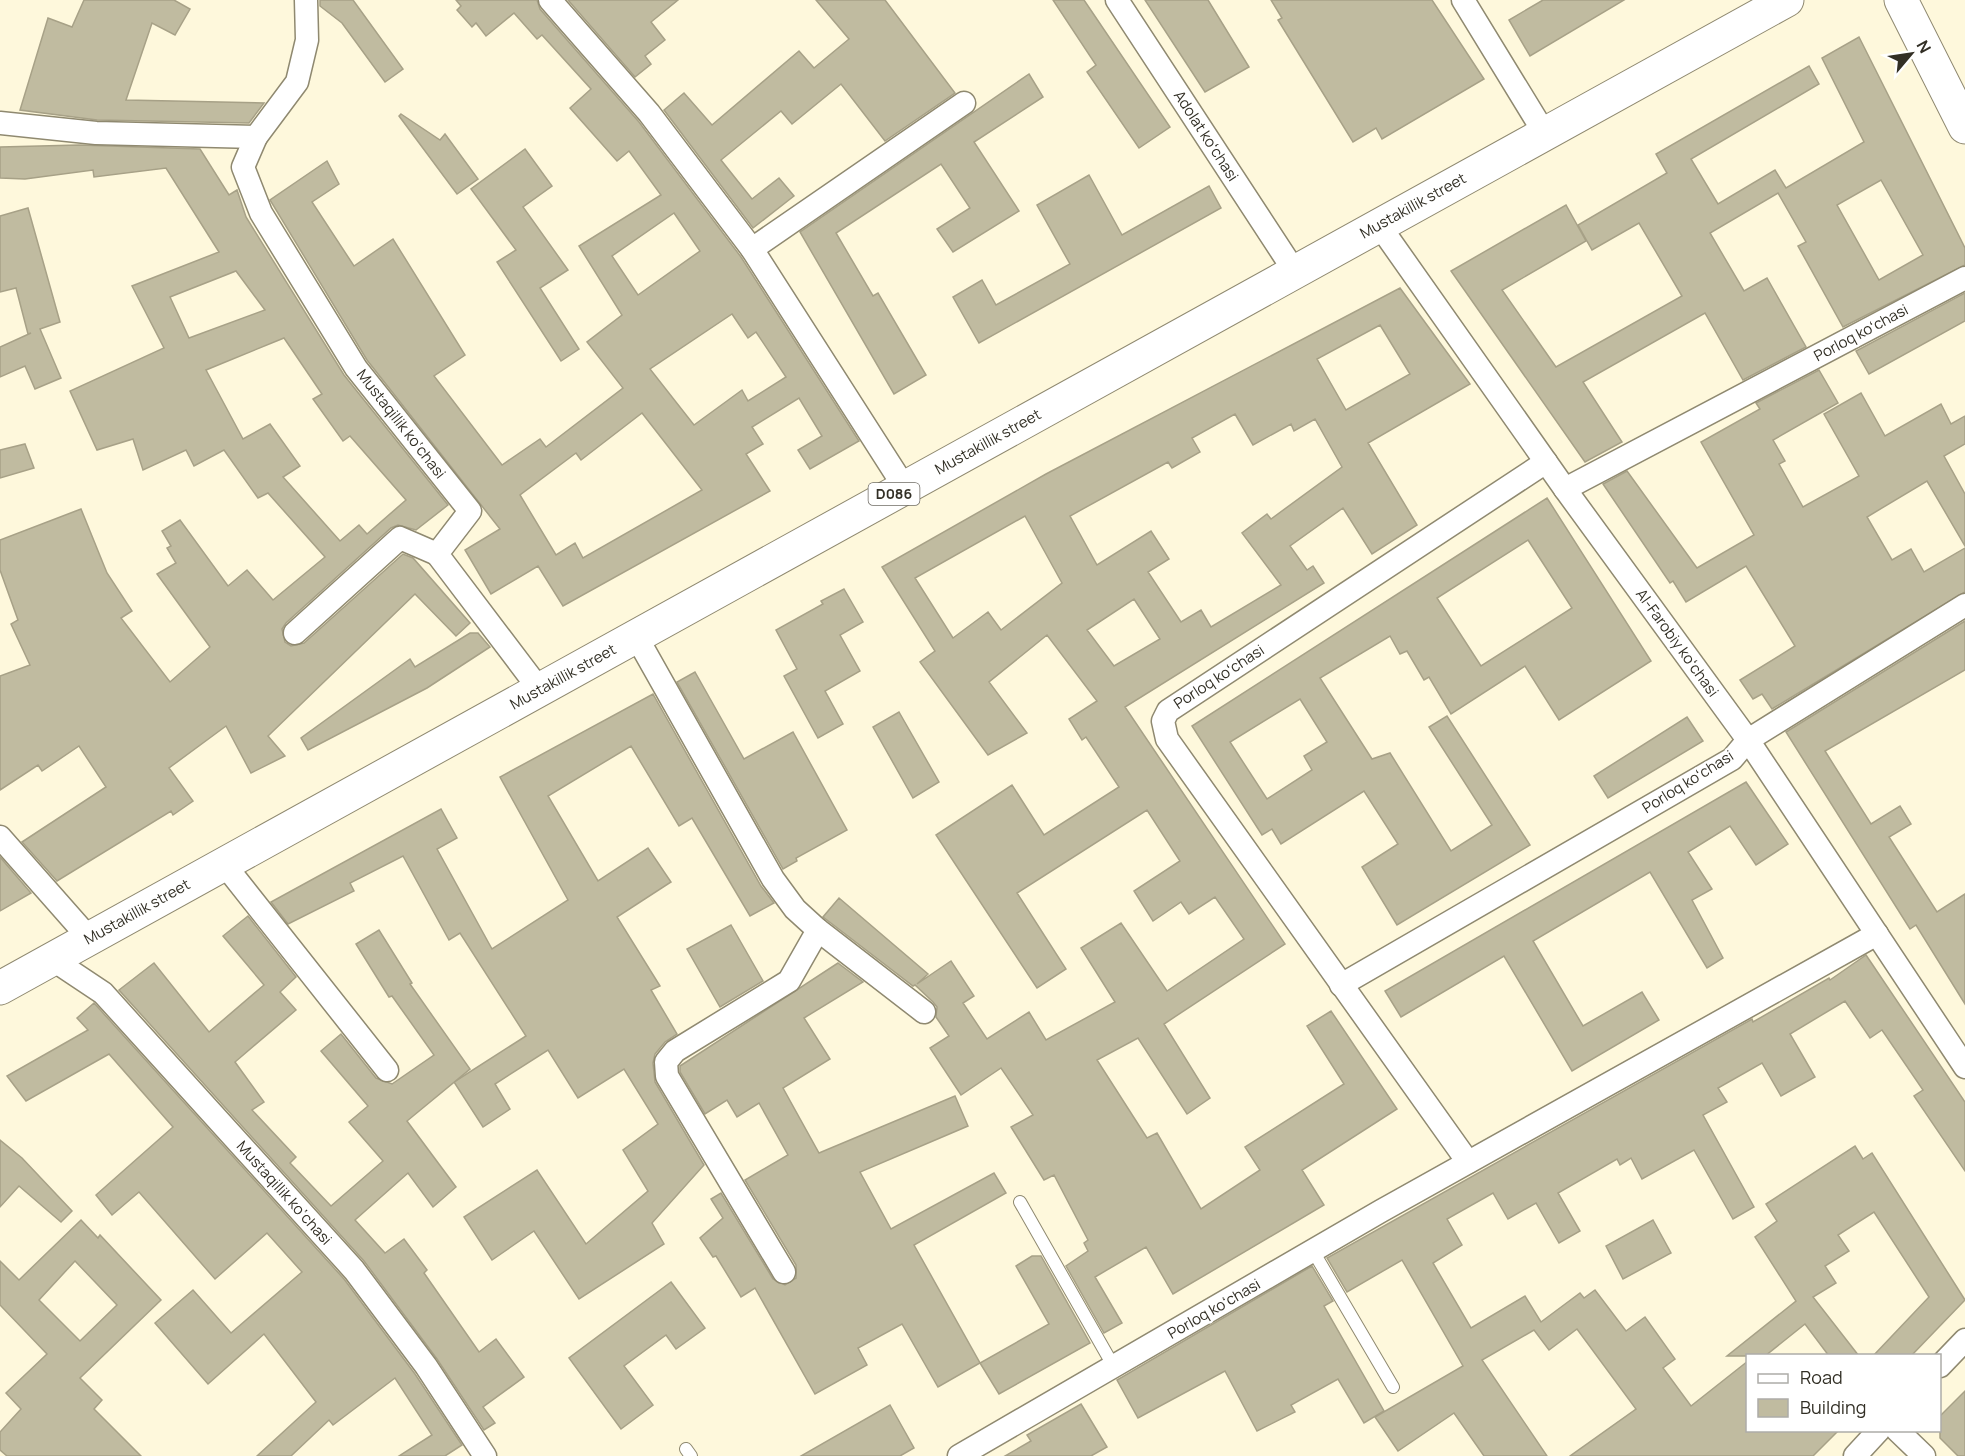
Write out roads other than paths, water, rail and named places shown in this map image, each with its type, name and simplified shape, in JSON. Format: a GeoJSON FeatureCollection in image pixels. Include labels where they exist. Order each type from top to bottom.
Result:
{"type":"FeatureCollection","features":[{"type":"Feature","properties":{"kind":"main road","name":"Mustakillik street"},"geometry":{"type":"LineString","coordinates":[[0,988],[1787,0]]}},
{"type":"Feature","properties":{"kind":"main road"},"geometry":{"type":"LineString","coordinates":[[1901,0],[1965,127]]}},
{"type":"Feature","properties":{"kind":"street","name":"Mustaqillik ko‘chasi"},"geometry":{"type":"LineString","coordinates":[[306,0],[307,40],[297,82],[256,137],[243,167],[261,213],[356,368],[470,511],[437,554]]}},
{"type":"Feature","properties":{"kind":"street"},"geometry":{"type":"LineString","coordinates":[[550,0],[649,113],[752,249],[905,488]]}},
{"type":"Feature","properties":{"kind":"street","name":"Adolat koʻchasi"},"geometry":{"type":"LineString","coordinates":[[1117,0],[1295,272]]}},
{"type":"Feature","properties":{"kind":"street"},"geometry":{"type":"LineString","coordinates":[[1463,0],[1545,134]]}},
{"type":"Feature","properties":{"kind":"street"},"geometry":{"type":"LineString","coordinates":[[752,249],[964,103]]}},
{"type":"Feature","properties":{"kind":"street"},"geometry":{"type":"LineString","coordinates":[[0,123],[96,133],[256,137]]}},
{"type":"Feature","properties":{"kind":"street","name":"Al-Farobiy koʻchasi"},"geometry":{"type":"LineString","coordinates":[[1379,225],[1565,489],[1748,740],[1965,1067]]}},
{"type":"Feature","properties":{"kind":"street","name":"Porloq koʻchasi"},"geometry":{"type":"LineString","coordinates":[[1565,489],[1965,278]]}},
{"type":"Feature","properties":{"kind":"street","name":"Porloq koʻchasi"},"geometry":{"type":"LineString","coordinates":[[1468,1162],[1167,739],[1163,721],[1168,711],[1546,462]]}},
{"type":"Feature","properties":{"kind":"street"},"geometry":{"type":"LineString","coordinates":[[295,633],[400,538],[437,554],[540,690]]}},
{"type":"Feature","properties":{"kind":"street","name":"Porloq koʻchasi"},"geometry":{"type":"LineString","coordinates":[[1341,985],[1732,759],[1748,740],[1965,605]]}},
{"type":"Feature","properties":{"kind":"street"},"geometry":{"type":"LineString","coordinates":[[636,636],[773,879],[795,909],[818,930],[924,1012]]}},
{"type":"Feature","properties":{"kind":"street"},"geometry":{"type":"LineString","coordinates":[[0,837],[89,938]]}},
{"type":"Feature","properties":{"kind":"street"},"geometry":{"type":"LineString","coordinates":[[224,864],[387,1070]]}},
{"type":"Feature","properties":{"kind":"street"},"geometry":{"type":"LineString","coordinates":[[784,1272],[667,1076],[666,1062],[675,1051],[789,981],[818,930]]}},
{"type":"Feature","properties":{"kind":"street","name":"Porloq koʻchasi"},"geometry":{"type":"LineString","coordinates":[[959,1456],[1468,1162],[1876,934]]}},
{"type":"Feature","properties":{"kind":"street","name":"Mustaqillik ko‘chasi"},"geometry":{"type":"LineString","coordinates":[[52,959],[103,993],[354,1270],[426,1366],[485,1456]]}},
{"type":"Feature","properties":{"kind":"street"},"geometry":{"type":"LineString","coordinates":[[1941,1365],[1965,1340]]}},
{"type":"Feature","properties":{"kind":"street"},"geometry":{"type":"LineString","coordinates":[[1855,1456],[1878,1432]]}},
{"type":"Feature","properties":{"kind":"street"},"geometry":{"type":"LineString","coordinates":[[1898,1432],[1924,1456]]}},
{"type":"Feature","properties":{"kind":"lane"},"geometry":{"type":"LineString","coordinates":[[1020,1202],[1114,1367]]}},
{"type":"Feature","properties":{"kind":"lane"},"geometry":{"type":"LineString","coordinates":[[1313,1251],[1393,1387]]}}]}
